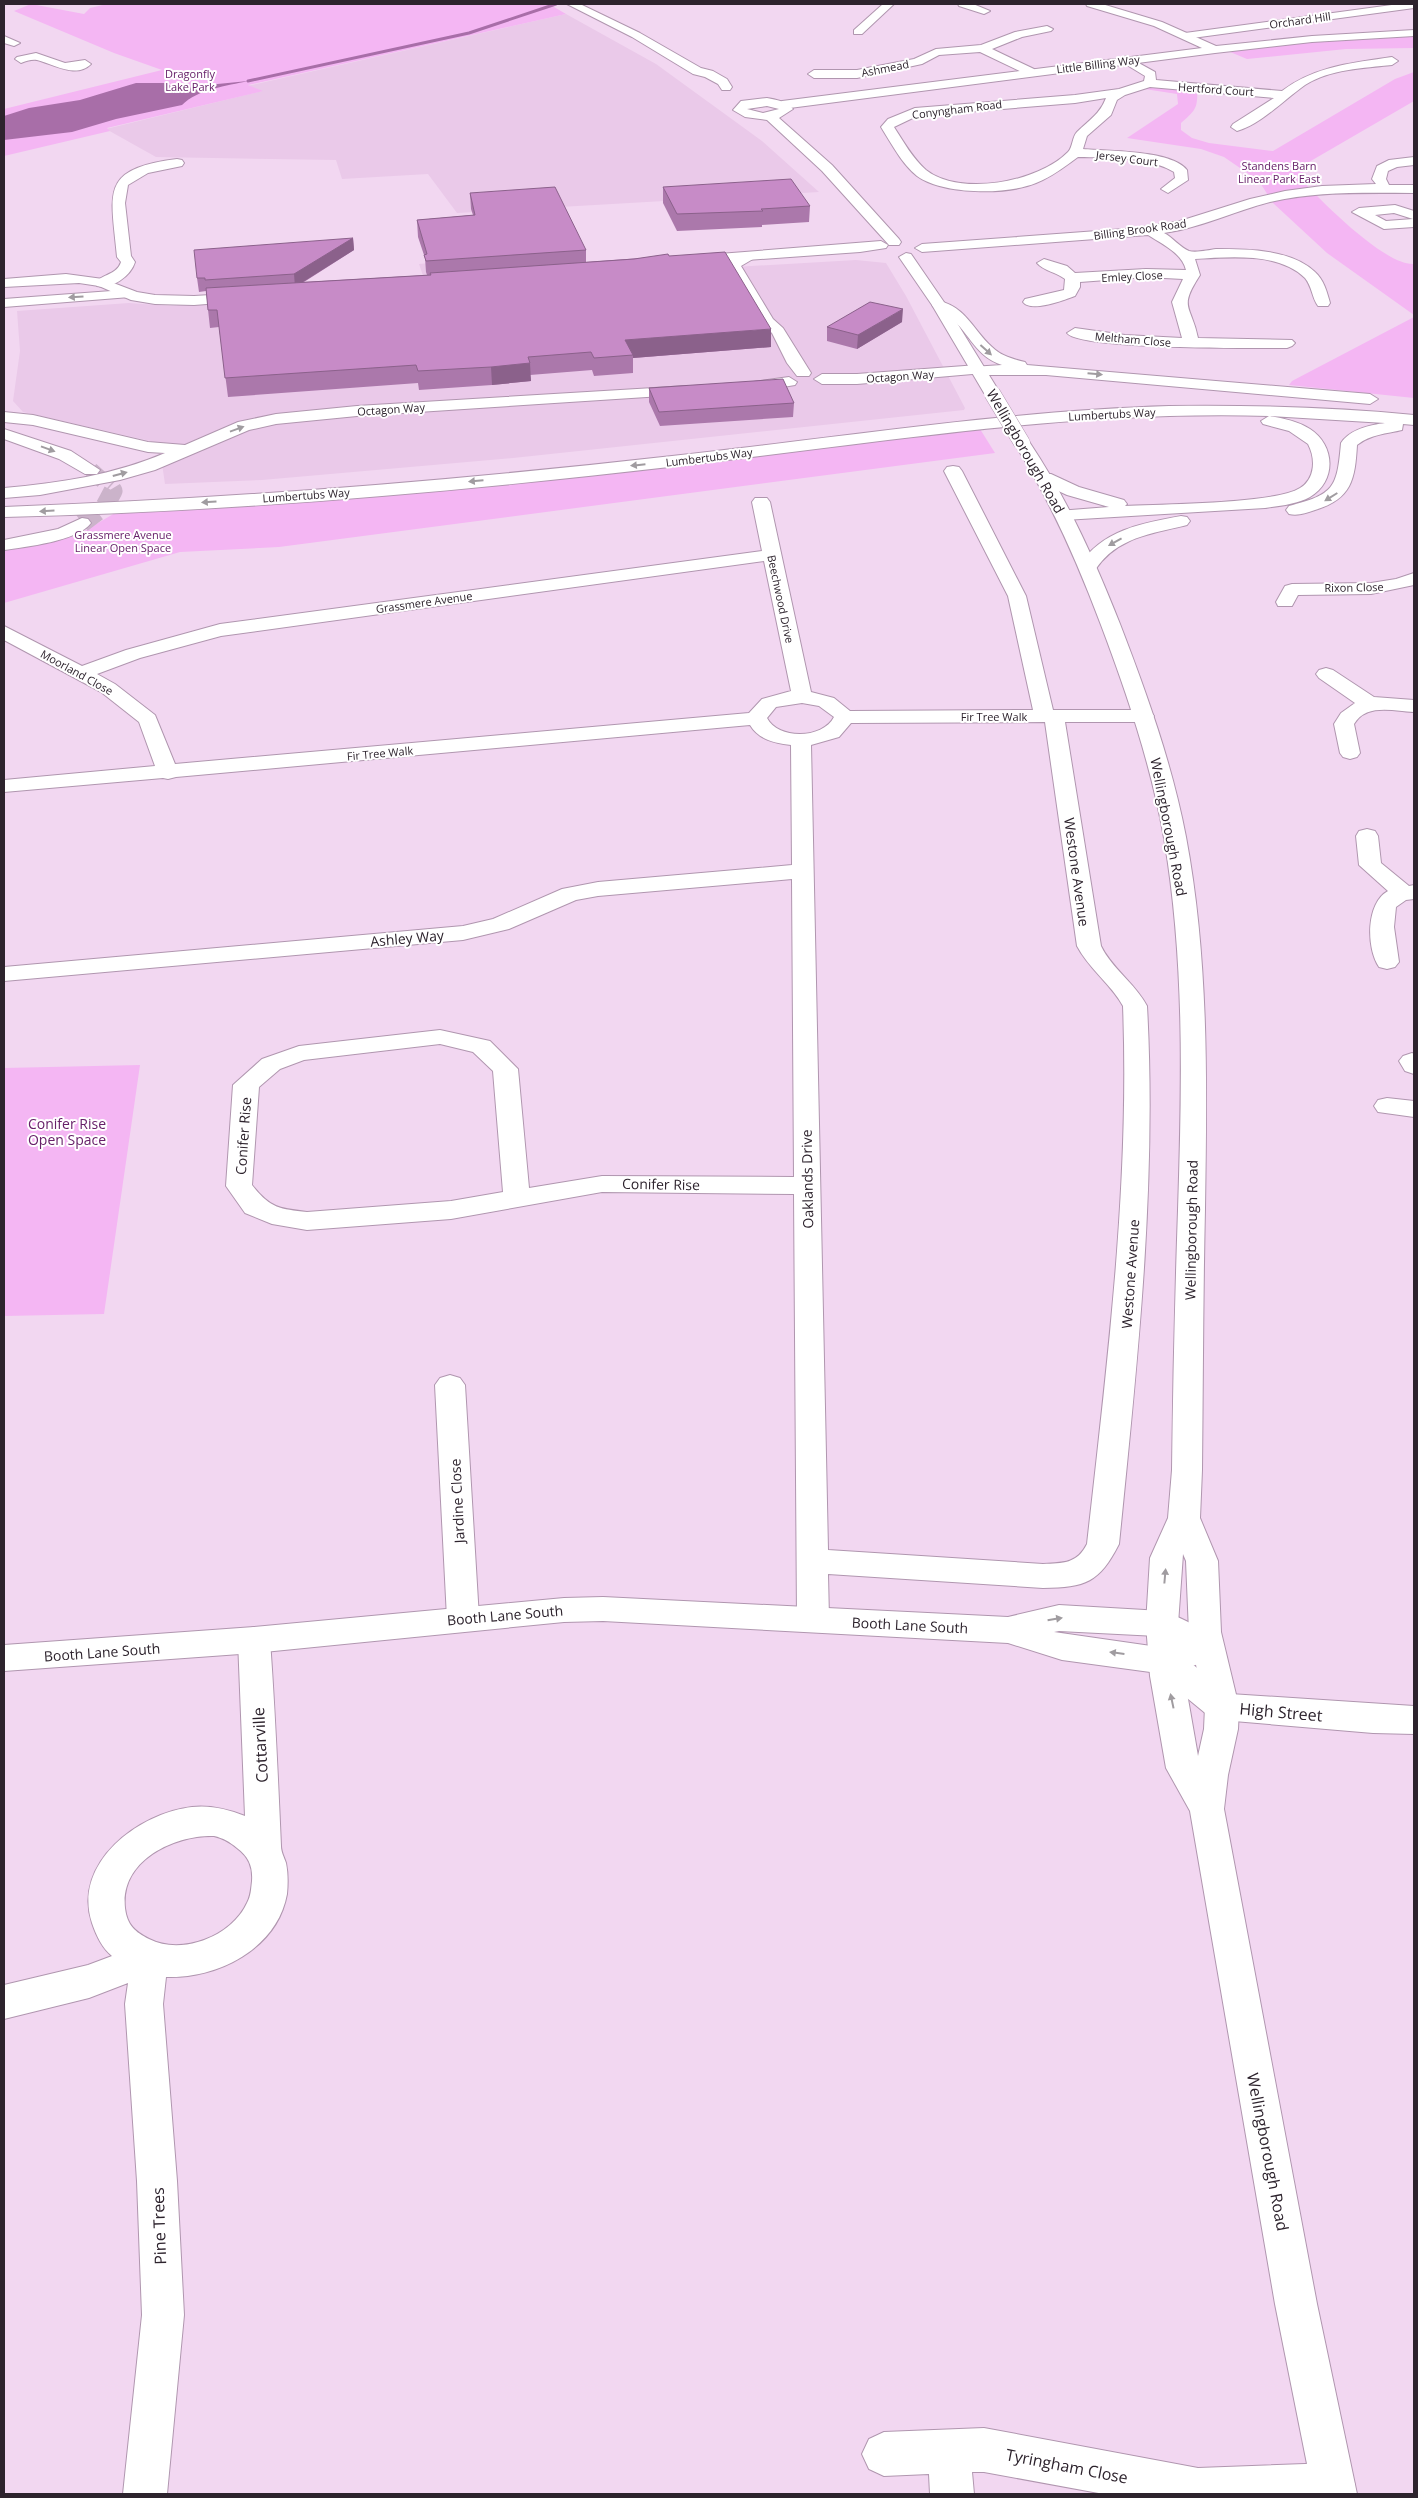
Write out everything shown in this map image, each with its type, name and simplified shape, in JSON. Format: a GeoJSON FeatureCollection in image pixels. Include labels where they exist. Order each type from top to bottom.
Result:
{"type":"FeatureCollection","features":[{"type":"Feature","properties":{"kind":"main road"},"geometry":{"type":"LineString","coordinates":[[572,4],[636,35],[697,71],[698,76],[711,84],[726,87],[750,103]]}},
{"type":"Feature","properties":{"kind":"main road"},"geometry":{"type":"LineString","coordinates":[[858,32],[889,4]]}},
{"type":"Feature","properties":{"kind":"main road"},"geometry":{"type":"LineString","coordinates":[[963,4],[984,11]]}},
{"type":"Feature","properties":{"kind":"main road"},"geometry":{"type":"LineString","coordinates":[[1091,4],[1158,24],[1216,50]]}},
{"type":"Feature","properties":{"kind":"main road","name":"Orchard Hill"},"geometry":{"type":"LineString","coordinates":[[1185,36],[1414,5]]}},
{"type":"Feature","properties":{"kind":"main road","name":"Ashmead"},"geometry":{"type":"LineString","coordinates":[[814,74],[857,74],[918,62],[936,52],[982,48],[1019,34],[1047,29]]}},
{"type":"Feature","properties":{"kind":"main road","name":"Little Billing Way"},"geometry":{"type":"LineString","coordinates":[[750,103],[767,102],[782,105],[1126,60],[1312,39],[1414,33]]}},
{"type":"Feature","properties":{"kind":"main road"},"geometry":{"type":"LineString","coordinates":[[982,48],[1030,72]]}},
{"type":"Feature","properties":{"kind":"main road"},"geometry":{"type":"LineString","coordinates":[[1126,60],[1151,75],[1149,83]]}},
{"type":"Feature","properties":{"kind":"main road","name":"Hertford Court"},"geometry":{"type":"LineString","coordinates":[[1237,127],[1275,103],[1283,94],[1319,74],[1341,68],[1392,61]]}},
{"type":"Feature","properties":{"kind":"main road"},"geometry":{"type":"LineString","coordinates":[[21,65],[57,63],[64,67],[85,64]]}},
{"type":"Feature","properties":{"kind":"main road","name":"Conyngham Road"},"geometry":{"type":"LineString","coordinates":[[1076,153],[1051,171],[1030,181],[992,187],[962,186],[937,181],[922,173],[913,164],[887,127],[892,122],[915,112],[1074,99],[1121,92],[1149,83]]}},
{"type":"Feature","properties":{"kind":"main road","name":"Hertford Court"},"geometry":{"type":"LineString","coordinates":[[1149,83],[1283,94]]}},
{"type":"Feature","properties":{"kind":"main road"},"geometry":{"type":"LineString","coordinates":[[1076,153],[1081,135],[1106,112],[1112,98],[1121,92]]}},
{"type":"Feature","properties":{"kind":"main road"},"geometry":{"type":"LineString","coordinates":[[750,103],[741,106],[739,110],[753,116],[770,116],[786,111],[787,109],[782,105]]}},
{"type":"Feature","properties":{"kind":"main road"},"geometry":{"type":"LineString","coordinates":[[770,116],[827,168],[887,247],[906,258],[918,255],[924,250],[912,243],[887,247],[733,264],[676,266],[719,258],[887,247]]}},
{"type":"Feature","properties":{"kind":"main road","name":"Jersey Court"},"geometry":{"type":"LineString","coordinates":[[1076,153],[1148,159],[1168,163],[1179,169],[1182,174],[1181,180],[1168,189]]}},
{"type":"Feature","properties":{"kind":"main road"},"geometry":{"type":"LineString","coordinates":[[1385,188],[1379,179],[1382,169],[1394,163],[1414,161]]}},
{"type":"Feature","properties":{"kind":"main road"},"geometry":{"type":"LineString","coordinates":[[102,283],[120,274],[127,268],[128,262],[124,257],[118,190],[124,180],[141,171],[177,163]]}},
{"type":"Feature","properties":{"kind":"main road","name":"Billing Brook Road"},"geometry":{"type":"LineString","coordinates":[[922,248],[1149,230],[1189,223],[1281,196],[1340,188],[1414,189]]}},
{"type":"Feature","properties":{"kind":"main road"},"geometry":{"type":"LineString","coordinates":[[1414,215],[1395,209],[1359,212],[1384,225],[1414,223]]}},
{"type":"Feature","properties":{"kind":"main road"},"geometry":{"type":"LineString","coordinates":[[1149,230],[1186,255],[1193,268],[1193,275]]}},
{"type":"Feature","properties":{"kind":"main road"},"geometry":{"type":"LineString","coordinates":[[1186,255],[1244,254],[1290,263],[1310,274],[1323,303]]}},
{"type":"Feature","properties":{"kind":"main road"},"geometry":{"type":"LineString","coordinates":[[733,264],[751,256]]}},
{"type":"Feature","properties":{"kind":"main road","name":"Wellingborough Road"},"geometry":{"type":"LineString","coordinates":[[906,258],[940,304],[1022,443],[1045,478],[1088,566],[1144,716],[1161,773],[1180,869],[1192,981],[1194,1096],[1184,1518],[1166,1558],[1162,1624],[1165,1661],[1184,1768],[1207,1809]]}},
{"type":"Feature","properties":{"kind":"main road"},"geometry":{"type":"LineString","coordinates":[[733,264],[737,274],[744,280],[767,320],[778,331],[795,363],[803,373]]}},
{"type":"Feature","properties":{"kind":"main road"},"geometry":{"type":"LineString","coordinates":[[1030,302],[1048,300],[1070,293],[1073,287],[1072,278],[1054,264]]}},
{"type":"Feature","properties":{"kind":"main road","name":"Emley Close"},"geometry":{"type":"LineString","coordinates":[[1072,278],[1146,273],[1193,275]]}},
{"type":"Feature","properties":{"kind":"main road","name":"Meltham Close"},"geometry":{"type":"LineString","coordinates":[[1190,343],[1191,336],[1179,303],[1180,296],[1193,275]]}},
{"type":"Feature","properties":{"kind":"main road"},"geometry":{"type":"LineString","coordinates":[[4,283],[74,279],[102,283],[125,294],[141,298],[172,301],[264,295]]}},
{"type":"Feature","properties":{"kind":"main road"},"geometry":{"type":"LineString","coordinates":[[4,302],[125,294]]}},
{"type":"Feature","properties":{"kind":"main road"},"geometry":{"type":"LineString","coordinates":[[940,304],[957,315],[984,351],[1011,363],[1046,370],[1386,401]]}},
{"type":"Feature","properties":{"kind":"main road","name":"Meltham Close"},"geometry":{"type":"LineString","coordinates":[[1075,333],[1125,340],[1190,343],[1287,343]]}},
{"type":"Feature","properties":{"kind":"main road","name":"Octagon Way"},"geometry":{"type":"LineString","coordinates":[[822,379],[857,379],[978,370],[1046,370]]}},
{"type":"Feature","properties":{"kind":"main road"},"geometry":{"type":"LineString","coordinates":[[728,389],[789,382],[808,386],[820,383],[822,379],[814,374],[803,373],[789,377],[789,382]]}},
{"type":"Feature","properties":{"kind":"main road","name":"Octagon Way"},"geometry":{"type":"LineString","coordinates":[[4,494],[90,482],[149,466],[244,426],[304,415],[334,415],[376,409],[708,390]]}},
{"type":"Feature","properties":{"kind":"main road","name":"Lumbertubs Way"},"geometry":{"type":"LineString","coordinates":[[4,499],[129,494],[304,483],[534,464],[1039,406],[1210,400],[1329,403],[1414,409]]}},
{"type":"Feature","properties":{"kind":"main road","name":"Lumbertubs Way"},"geometry":{"type":"LineString","coordinates":[[4,512],[175,504],[447,484],[675,461],[954,426],[1086,414],[1179,411],[1267,412],[1414,420]]}},
{"type":"Feature","properties":{"kind":"main road"},"geometry":{"type":"LineString","coordinates":[[1065,518],[1150,509],[1265,503],[1289,499],[1306,492],[1318,483],[1322,471],[1321,459],[1316,445],[1309,436],[1295,428],[1256,418],[1086,414]]}},
{"type":"Feature","properties":{"kind":"main road"},"geometry":{"type":"LineString","coordinates":[[4,417],[33,420],[148,447],[193,449]]}},
{"type":"Feature","properties":{"kind":"main road"},"geometry":{"type":"LineString","coordinates":[[1065,518],[1194,519],[1288,512],[1319,504],[1339,492],[1347,476],[1349,443],[1355,437],[1381,428],[1414,426]]}},
{"type":"Feature","properties":{"kind":"main road"},"geometry":{"type":"LineString","coordinates":[[4,434],[65,455],[91,470]]}},
{"type":"Feature","properties":{"kind":"main road"},"geometry":{"type":"LineString","coordinates":[[148,447],[154,458],[149,466]]}},
{"type":"Feature","properties":{"kind":"main road","name":"Westone Avenue"},"geometry":{"type":"LineString","coordinates":[[812,1564],[829,1562],[1043,1576],[1070,1575],[1087,1570],[1096,1560],[1103,1544],[1127,1318],[1137,1169],[1137,1047],[1134,1006],[1129,995],[1096,960],[1088,946],[1049,716],[1017,596],[953,471]]}},
{"type":"Feature","properties":{"kind":"main road"},"geometry":{"type":"LineString","coordinates":[[1045,478],[1098,500],[1150,509]]}},
{"type":"Feature","properties":{"kind":"main road","name":"Beechwood Drive"},"geometry":{"type":"LineString","coordinates":[[761,502],[802,697]]}},
{"type":"Feature","properties":{"kind":"main road"},"geometry":{"type":"LineString","coordinates":[[1088,566],[1091,558],[1099,551],[1136,531],[1194,519]]}},
{"type":"Feature","properties":{"kind":"main road"},"geometry":{"type":"LineString","coordinates":[[4,545],[63,533],[82,523]]}},
{"type":"Feature","properties":{"kind":"main road","name":"Grassmere Avenue"},"geometry":{"type":"LineString","coordinates":[[82,674],[133,654],[220,630],[771,555]]}},
{"type":"Feature","properties":{"kind":"main road","name":"Rixon Close"},"geometry":{"type":"LineString","coordinates":[[1271,584],[1289,596],[1316,587],[1378,588],[1404,584],[1414,579]]}},
{"type":"Feature","properties":{"kind":"main road","name":"Moorland Close"},"geometry":{"type":"LineString","coordinates":[[4,632],[108,688],[148,719],[168,773]]}},
{"type":"Feature","properties":{"kind":"main road"},"geometry":{"type":"LineString","coordinates":[[1326,674],[1369,703],[1414,706]]}},
{"type":"Feature","properties":{"kind":"main road"},"geometry":{"type":"LineString","coordinates":[[802,697],[827,701],[837,707],[844,717],[842,725],[836,731],[824,736],[801,739],[772,734],[763,728],[757,718],[759,711],[766,705],[777,700],[802,697]]}},
{"type":"Feature","properties":{"kind":"main road"},"geometry":{"type":"LineString","coordinates":[[1350,752],[1344,724],[1348,717],[1369,703]]}},
{"type":"Feature","properties":{"kind":"main road","name":"Fir Tree Walk"},"geometry":{"type":"LineString","coordinates":[[844,717],[1144,716]]}},
{"type":"Feature","properties":{"kind":"main road","name":"Fir Tree Walk"},"geometry":{"type":"LineString","coordinates":[[4,786],[168,773],[757,718]]}},
{"type":"Feature","properties":{"kind":"main road","name":"Oaklands Drive"},"geometry":{"type":"LineString","coordinates":[[801,739],[813,1619]]}},
{"type":"Feature","properties":{"kind":"main road"},"geometry":{"type":"LineString","coordinates":[[1367,836],[1370,865],[1409,892],[1386,904],[1380,918],[1387,962]]}},
{"type":"Feature","properties":{"kind":"main road","name":"Ashley Way"},"geometry":{"type":"LineString","coordinates":[[4,974],[464,933],[501,924],[570,894],[598,889],[803,871]]}},
{"type":"Feature","properties":{"kind":"main road","name":"Conifer Rise"},"geometry":{"type":"LineString","coordinates":[[517,1199],[505,1069],[482,1046],[440,1037],[299,1053],[271,1064],[246,1085],[239,1186],[255,1207],[282,1218],[307,1221],[451,1210],[517,1199],[602,1184],[807,1186]]}},
{"type":"Feature","properties":{"kind":"main road"},"geometry":{"type":"LineString","coordinates":[[1387,1106],[1414,1109]]}},
{"type":"Feature","properties":{"kind":"main road","name":"Jardine Close"},"geometry":{"type":"LineString","coordinates":[[450,1384],[463,1618]]}},
{"type":"Feature","properties":{"kind":"main road","name":"Wellingborough Road"},"geometry":{"type":"LineString","coordinates":[[1184,1518],[1202,1560],[1207,1650],[1222,1707],[1221,1729],[1211,1775],[1207,1809],[1233,1967],[1334,2490]]}},
{"type":"Feature","properties":{"kind":"main road","name":"Booth Lane South"},"geometry":{"type":"LineString","coordinates":[[4,1658],[254,1640],[463,1618],[602,1609],[1008,1630],[1062,1647],[1165,1661],[1207,1650]]}},
{"type":"Feature","properties":{"kind":"main road","name":"Booth Lane South"},"geometry":{"type":"LineString","coordinates":[[1008,1630],[1059,1618],[1162,1624],[1207,1650]]}},
{"type":"Feature","properties":{"kind":"main road","name":"Cottarville"},"geometry":{"type":"LineString","coordinates":[[254,1640],[260,1738],[263,1850]]}},
{"type":"Feature","properties":{"kind":"main road","name":"High Street"},"geometry":{"type":"LineString","coordinates":[[1165,1661],[1222,1707],[1373,1719],[1414,1720]]}},
{"type":"Feature","properties":{"kind":"main road","name":"Cottarville"},"geometry":{"type":"LineString","coordinates":[[191,1822],[218,1822],[238,1828],[263,1850],[269,1863],[270,1894],[260,1918],[247,1933],[223,1950],[190,1961],[161,1961],[148,1958],[122,1942],[112,1929],[106,1906],[109,1882],[122,1859],[144,1839],[170,1826],[191,1822]]}},
{"type":"Feature","properties":{"kind":"main road","name":"Cottarville"},"geometry":{"type":"LineString","coordinates":[[4,2002],[89,1981],[148,1958]]}},
{"type":"Feature","properties":{"kind":"main road","name":"Pine Trees"},"geometry":{"type":"LineString","coordinates":[[145,2494],[163,2314],[157,2181],[144,2004],[148,1958]]}},
{"type":"Feature","properties":{"kind":"main road","name":"Tyringham Close"},"geometry":{"type":"LineString","coordinates":[[884,2454],[984,2450],[1198,2490],[1334,2490]]}},
{"type":"Feature","properties":{"kind":"main road"},"geometry":{"type":"LineString","coordinates":[[949,2452],[952,2494]]}},
{"type":"Feature","properties":{"kind":"shaded area"},"geometry":{"type":"Polygon","coordinates":[[[566,14],[656,64],[762,141],[819,192],[457,213],[428,174],[342,179],[336,160],[156,157],[106,129],[262,91],[247,86],[566,14]]]}},
{"type":"Feature","properties":{"kind":"shaded area"},"geometry":{"type":"Polygon","coordinates":[[[248,81],[204,92],[182,105],[116,119],[72,132],[4,140],[4,116],[29,108],[80,100],[136,83],[164,83],[177,88],[248,81]]]}},
{"type":"Feature","properties":{"kind":"shaded area"},"geometry":{"type":"Polygon","coordinates":[[[464,260],[527,279],[856,260],[886,263],[906,296],[965,408],[964,410],[513,458],[262,480],[165,484],[159,443],[23,412],[13,401],[20,351],[17,311],[129,303],[171,306],[428,290],[419,264],[464,260]]]}},
{"type":"Feature","properties":{"kind":"green space","name":"Dragonfly Lake Park"},"geometry":{"type":"Polygon","coordinates":[[[31,4],[84,14],[90,8],[107,4],[549,4],[566,14],[248,85],[263,91],[107,128],[110,131],[4,156],[4,109],[162,70],[114,53],[14,11],[31,4]]]}},
{"type":"Feature","properties":{"kind":"green space"},"geometry":{"type":"Polygon","coordinates":[[[1414,33],[1414,48],[1346,49],[1247,59],[1223,49],[1414,33]]]}},
{"type":"Feature","properties":{"kind":"green space","name":"Standens Barn Linear Park East"},"geometry":{"type":"Polygon","coordinates":[[[1414,72],[1414,101],[1309,162],[1300,178],[1337,215],[1370,243],[1402,262],[1414,264],[1414,315],[1327,253],[1273,203],[1259,181],[1224,157],[1201,149],[1127,138],[1178,104],[1177,94],[1138,88],[1149,83],[1197,88],[1195,108],[1181,123],[1181,130],[1192,138],[1209,143],[1273,151],[1395,79],[1414,72]]]}},
{"type":"Feature","properties":{"kind":"green space"},"geometry":{"type":"Polygon","coordinates":[[[1414,317],[1414,398],[1289,385],[1292,381],[1414,317]]]}},
{"type":"Feature","properties":{"kind":"green space","name":"Grassmere Avenue Linear Open Space"},"geometry":{"type":"Polygon","coordinates":[[[980,429],[995,453],[279,547],[180,552],[4,603],[4,551],[76,536],[115,513],[980,429]]]}},
{"type":"Feature","properties":{"kind":"green space","name":"Conifer Rise Open Space"},"geometry":{"type":"Polygon","coordinates":[[[140,1065],[104,1314],[4,1316],[4,1068],[140,1065]]]}},
{"type":"Feature","properties":{"kind":"building"},"geometry":{"type":"Polygon","coordinates":[[[791,179],[810,206],[761,209],[763,211],[677,214],[663,187],[791,179]]]}},
{"type":"Feature","properties":{"kind":"building"},"geometry":{"type":"Polygon","coordinates":[[[555,187],[586,250],[426,261],[424,255],[427,254],[417,220],[475,215],[470,193],[555,187]]]}},
{"type":"Feature","properties":{"kind":"building"},"geometry":{"type":"Polygon","coordinates":[[[353,238],[294,274],[205,280],[205,278],[197,278],[194,250],[353,238]]]}},
{"type":"Feature","properties":{"kind":"building"},"geometry":{"type":"Polygon","coordinates":[[[725,252],[771,329],[625,340],[633,355],[594,358],[591,352],[528,357],[530,363],[491,367],[418,371],[416,365],[225,378],[217,310],[208,310],[206,288],[431,275],[430,273],[634,259],[668,254],[669,256],[725,252]]]}},
{"type":"Feature","properties":{"kind":"building"},"geometry":{"type":"Polygon","coordinates":[[[870,302],[903,309],[858,335],[827,327],[870,302]]]}},
{"type":"Feature","properties":{"kind":"building"},"geometry":{"type":"Polygon","coordinates":[[[783,379],[794,403],[659,412],[649,388],[783,379]]]}},
{"type":"Feature","properties":{"kind":"waterway"},"geometry":{"type":"LineString","coordinates":[[248,81],[469,33],[556,4]]}},
{"type":"Feature","properties":{"kind":"tunnel"},"geometry":{"type":"LineString","coordinates":[[91,470],[110,487]]}},
{"type":"Feature","properties":{"kind":"tunnel"},"geometry":{"type":"LineString","coordinates":[[82,523],[105,506],[113,491],[110,486]]}}]}
